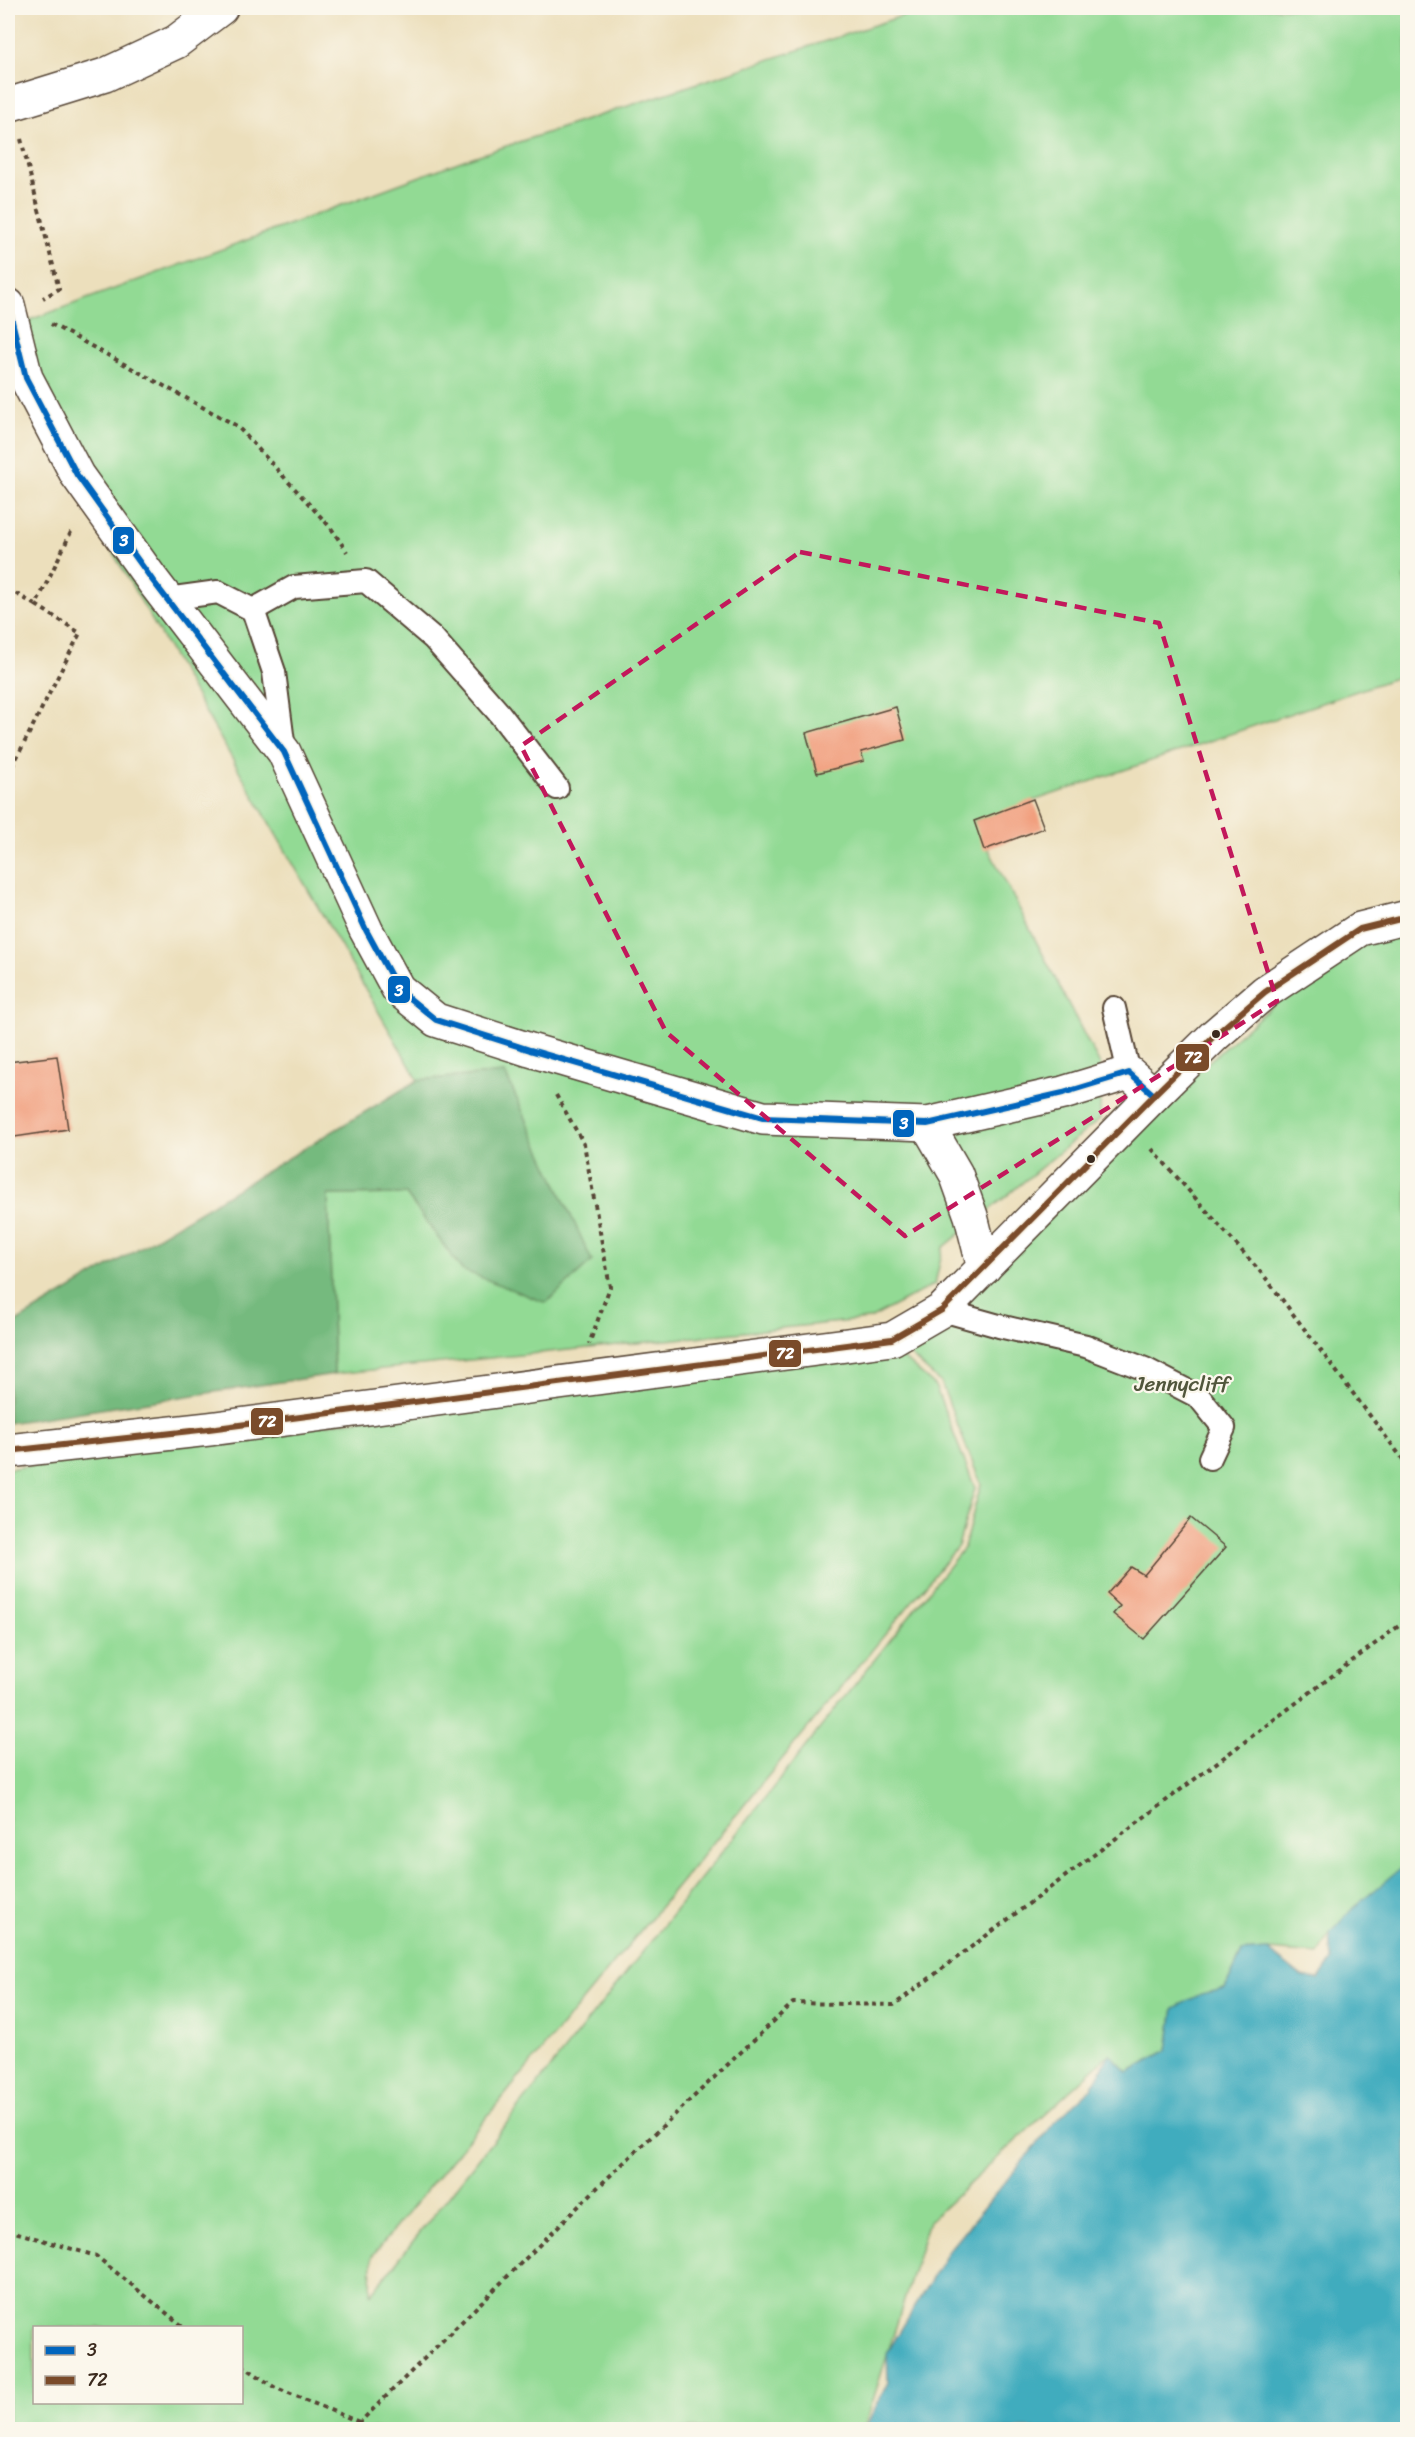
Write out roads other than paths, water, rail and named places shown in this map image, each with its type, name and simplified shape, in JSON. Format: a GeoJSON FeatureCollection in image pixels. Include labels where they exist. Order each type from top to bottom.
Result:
{"type":"FeatureCollection","features":[{"type":"Feature","properties":{"kind":"street"},"geometry":{"type":"LineString","coordinates":[[10,104],[105,75],[176,42],[221,8]]}},
{"type":"Feature","properties":{"kind":"street"},"geometry":{"type":"LineString","coordinates":[[15,306],[26,378],[77,475],[167,599],[284,752],[366,930],[398,988],[436,1020],[763,1118],[927,1124],[1063,1093],[1129,1073],[1154,1095]]}},
{"type":"Feature","properties":{"kind":"street"},"geometry":{"type":"LineString","coordinates":[[8,1452],[209,1429],[892,1339],[942,1310],[1154,1095],[1215,1035],[1265,992],[1360,929],[1407,917]]}},
{"type":"Feature","properties":{"kind":"street"},"geometry":{"type":"LineString","coordinates":[[927,1124],[956,1174],[971,1216],[984,1268]]}},
{"type":"Feature","properties":{"kind":"lane"},"geometry":{"type":"LineString","coordinates":[[253,610],[294,587],[366,581],[433,638],[499,713],[557,788]]}},
{"type":"Feature","properties":{"kind":"lane"},"geometry":{"type":"LineString","coordinates":[[167,599],[218,592],[253,610],[274,672],[284,752]]}},
{"type":"Feature","properties":{"kind":"lane"},"geometry":{"type":"LineString","coordinates":[[1114,1008],[1129,1073]]}},
{"type":"Feature","properties":{"kind":"lane"},"geometry":{"type":"LineString","coordinates":[[942,1310],[1086,1346],[1145,1369],[1199,1397],[1224,1428],[1210,1458]]}},
{"type":"Feature","properties":{"kind":"water"},"geometry":{"type":"Polygon","coordinates":[[[1407,1864],[1407,2429],[865,2429],[888,2382],[887,2353],[948,2251],[1056,2121],[1090,2090],[1110,2054],[1128,2072],[1168,2050],[1174,2008],[1201,1994],[1225,1989],[1242,1952],[1268,1950],[1302,1977],[1319,1980],[1332,1960],[1330,1933],[1354,1907],[1407,1864]]]}},
{"type":"Feature","properties":{"kind":"park label","name":"Jennycliff"},"geometry":{"type":"Point","coordinates":[1182,1384]}}]}
